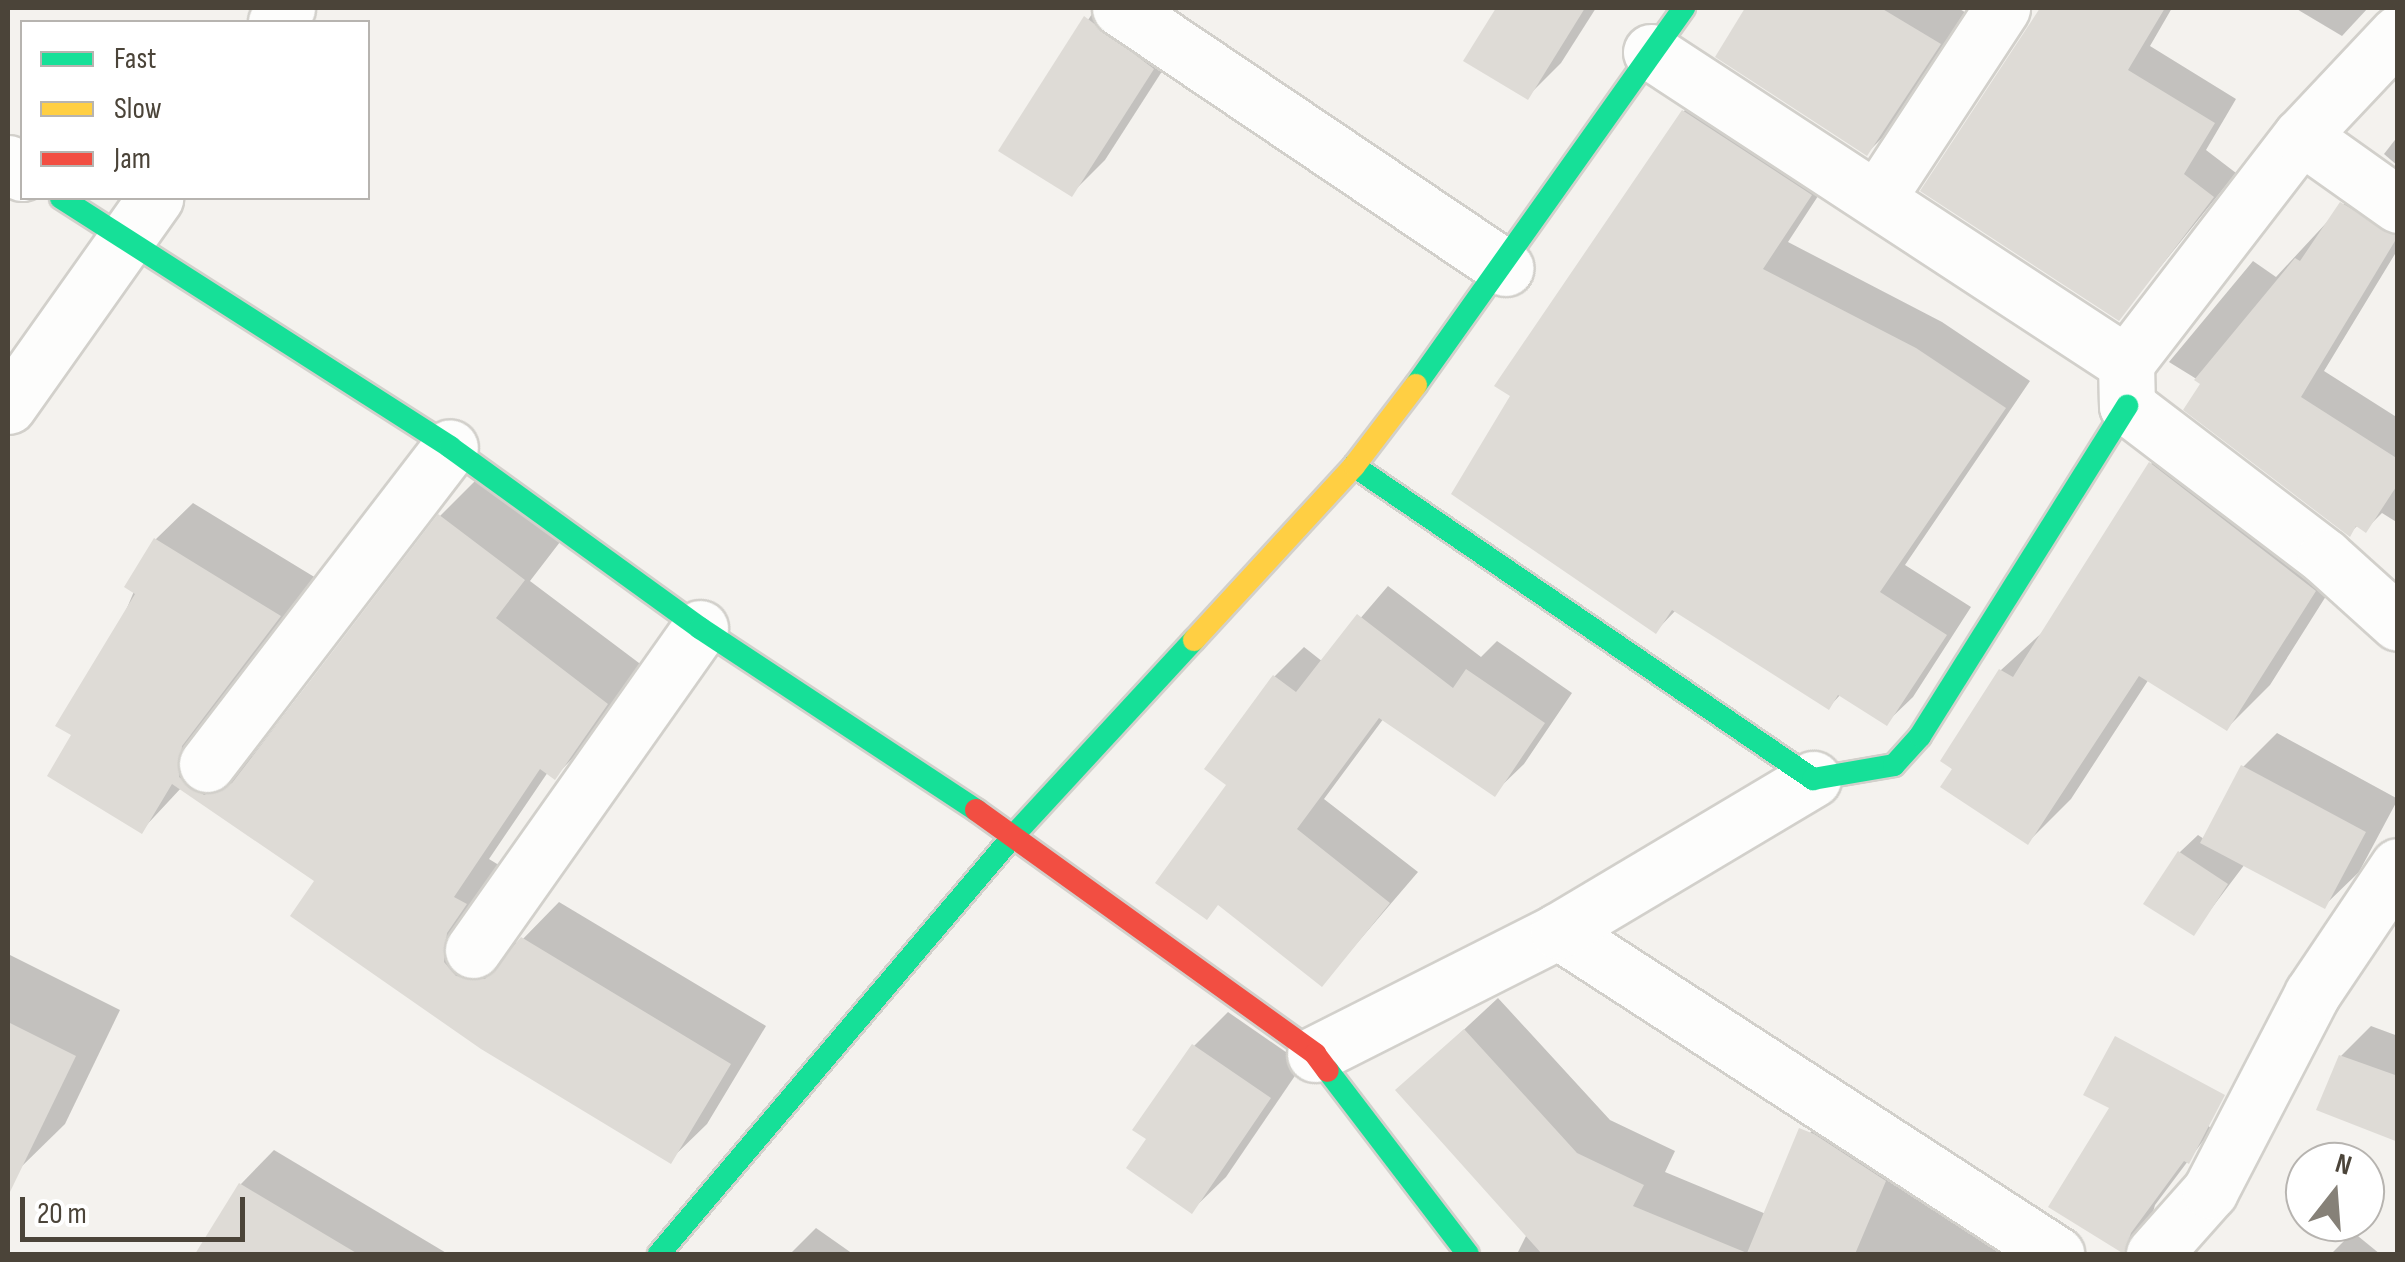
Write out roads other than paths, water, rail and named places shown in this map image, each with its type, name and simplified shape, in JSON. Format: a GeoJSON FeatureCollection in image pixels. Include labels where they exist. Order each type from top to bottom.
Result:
{"type":"FeatureCollection","features":[{"type":"Feature","properties":{"kind":"street"},"geometry":{"type":"LineString","coordinates":[[1120,8],[1505,268]]}},
{"type":"Feature","properties":{"kind":"street"},"geometry":{"type":"LineString","coordinates":[[659,1254],[1014,835],[1354,466],[1505,268],[1650,52],[1684,8]]}},
{"type":"Feature","properties":{"kind":"street"},"geometry":{"type":"LineString","coordinates":[[1878,197],[2002,8]]}},
{"type":"Feature","properties":{"kind":"street"},"geometry":{"type":"LineString","coordinates":[[1315,1054],[1558,930],[1813,779],[1894,765],[1920,736],[2127,384],[2301,136],[2398,33]]}},
{"type":"Feature","properties":{"kind":"street"},"geometry":{"type":"LineString","coordinates":[[1650,52],[1878,197],[2127,384],[2398,623]]}},
{"type":"Feature","properties":{"kind":"street"},"geometry":{"type":"LineString","coordinates":[[2301,136],[2398,205]]}},
{"type":"Feature","properties":{"kind":"street"},"geometry":{"type":"LineString","coordinates":[[68,200],[140,219],[700,628],[1014,835],[1315,1054],[1468,1254]]}},
{"type":"Feature","properties":{"kind":"street"},"geometry":{"type":"LineString","coordinates":[[8,406],[140,219]]}},
{"type":"Feature","properties":{"kind":"street"},"geometry":{"type":"LineString","coordinates":[[207,764],[450,447]]}},
{"type":"Feature","properties":{"kind":"street"},"geometry":{"type":"LineString","coordinates":[[1354,466],[1813,779]]}},
{"type":"Feature","properties":{"kind":"street"},"geometry":{"type":"LineString","coordinates":[[473,950],[700,628]]}},
{"type":"Feature","properties":{"kind":"street"},"geometry":{"type":"LineString","coordinates":[[2154,1254],[2210,1191],[2312,994],[2398,866]]}},
{"type":"Feature","properties":{"kind":"street"},"geometry":{"type":"LineString","coordinates":[[1558,930],[2056,1254]]}}]}
